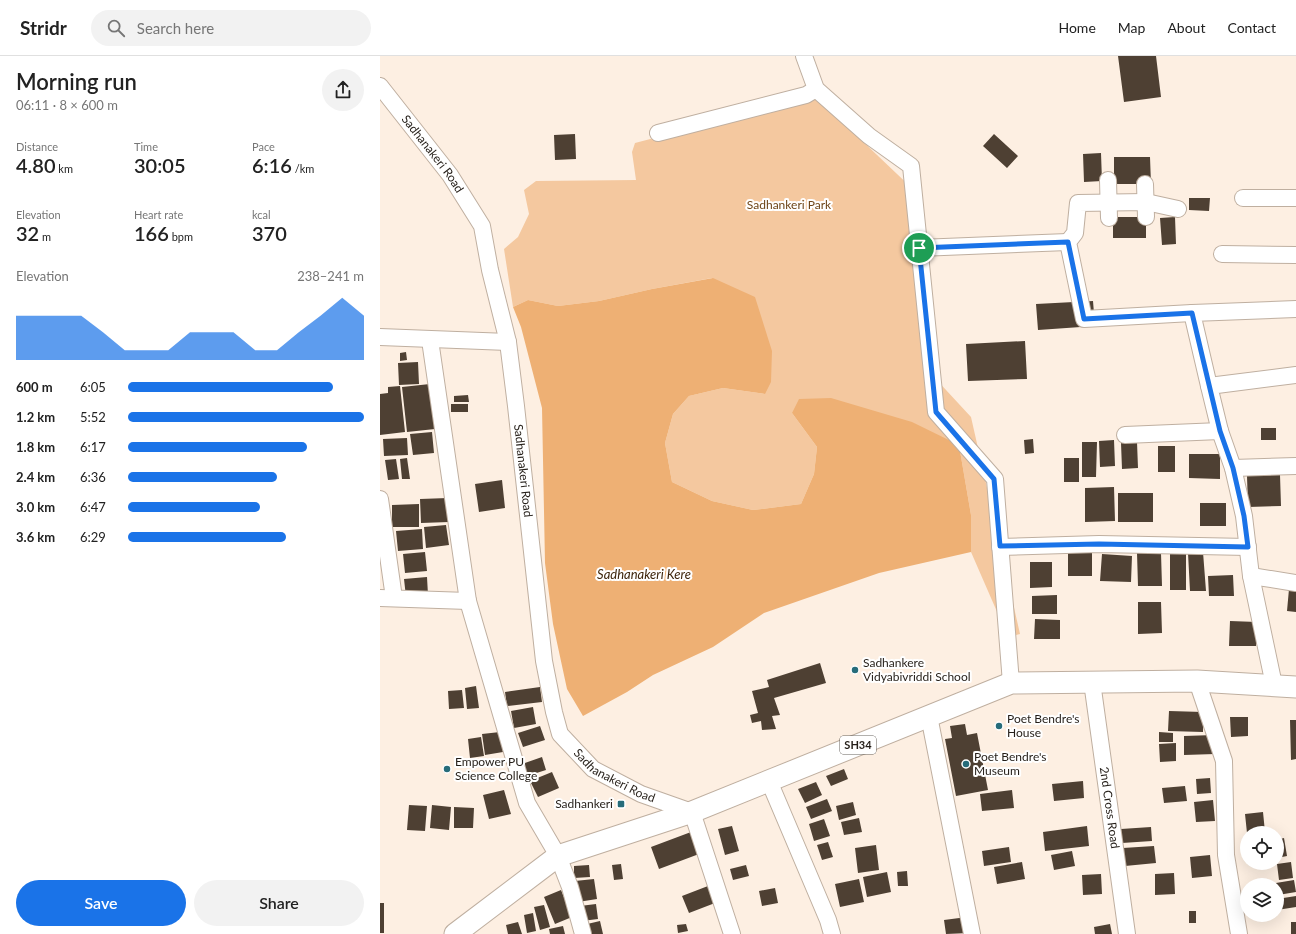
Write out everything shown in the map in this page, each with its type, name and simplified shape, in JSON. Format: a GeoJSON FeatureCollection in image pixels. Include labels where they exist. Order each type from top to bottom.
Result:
{"type":"FeatureCollection","features":[{"type":"Feature","properties":{"kind":"main road","name":"SH34"},"geometry":{"type":"LineString","coordinates":[[455,934],[558,856],[692,812],[1011,683],[1197,681],[1296,687]]}},
{"type":"Feature","properties":{"kind":"street"},"geometry":{"type":"LineString","coordinates":[[804,56],[816,89],[869,136],[911,166],[936,412],[994,479],[1011,683]]}},
{"type":"Feature","properties":{"kind":"street","name":"Sadhanakeri Road"},"geometry":{"type":"LineString","coordinates":[[380,86],[450,175],[482,226],[490,270],[508,342],[544,661],[560,734],[593,769],[641,794],[692,812]]}},
{"type":"Feature","properties":{"kind":"street"},"geometry":{"type":"LineString","coordinates":[[658,133],[806,94],[816,89]]}},
{"type":"Feature","properties":{"kind":"street"},"geometry":{"type":"LineString","coordinates":[[1108,180],[1109,210]]}},
{"type":"Feature","properties":{"kind":"street"},"geometry":{"type":"LineString","coordinates":[[1145,184],[1146,210]]}},
{"type":"Feature","properties":{"kind":"street"},"geometry":{"type":"LineString","coordinates":[[1243,198],[1296,198]]}},
{"type":"Feature","properties":{"kind":"street"},"geometry":{"type":"LineString","coordinates":[[1178,209],[1109,210],[1078,203],[1075,233],[1068,242],[1084,319],[1192,313],[1296,310]]}},
{"type":"Feature","properties":{"kind":"street"},"geometry":{"type":"LineString","coordinates":[[919,248],[1068,242]]}},
{"type":"Feature","properties":{"kind":"street"},"geometry":{"type":"LineString","coordinates":[[1222,254],[1296,255]]}},
{"type":"Feature","properties":{"kind":"street"},"geometry":{"type":"LineString","coordinates":[[1192,313],[1220,431],[1233,468],[1244,516],[1251,576],[1274,685]]}},
{"type":"Feature","properties":{"kind":"street"},"geometry":{"type":"LineString","coordinates":[[380,337],[508,342]]}},
{"type":"Feature","properties":{"kind":"street"},"geometry":{"type":"LineString","coordinates":[[430,340],[468,601],[527,803],[558,856],[570,887],[583,934]]}},
{"type":"Feature","properties":{"kind":"street"},"geometry":{"type":"LineString","coordinates":[[1209,386],[1296,375]]}},
{"type":"Feature","properties":{"kind":"street"},"geometry":{"type":"LineString","coordinates":[[1125,435],[1220,431]]}},
{"type":"Feature","properties":{"kind":"street"},"geometry":{"type":"LineString","coordinates":[[1233,468],[1296,466]]}},
{"type":"Feature","properties":{"kind":"street"},"geometry":{"type":"LineString","coordinates":[[380,498],[387,598],[468,601]]}},
{"type":"Feature","properties":{"kind":"street"},"geometry":{"type":"LineString","coordinates":[[1000,546],[1099,544],[1248,547]]}},
{"type":"Feature","properties":{"kind":"street"},"geometry":{"type":"LineString","coordinates":[[1251,576],[1296,583]]}},
{"type":"Feature","properties":{"kind":"street"},"geometry":{"type":"LineString","coordinates":[[1197,681],[1224,761],[1226,855],[1239,934]]}},
{"type":"Feature","properties":{"kind":"street","name":"2nd Cross Road"},"geometry":{"type":"LineString","coordinates":[[1092,682],[1128,934]]}},
{"type":"Feature","properties":{"kind":"street"},"geometry":{"type":"LineString","coordinates":[[929,716],[972,934]]}},
{"type":"Feature","properties":{"kind":"street"},"geometry":{"type":"LineString","coordinates":[[769,781],[828,920],[832,934]]}},
{"type":"Feature","properties":{"kind":"street"},"geometry":{"type":"LineString","coordinates":[[692,812],[732,934]]}},
{"type":"Feature","properties":{"kind":"green space","name":"Sadhankeri Park"},"geometry":{"type":"Polygon","coordinates":[[[815,96],[917,193],[934,377],[971,417],[1020,634],[1008,637],[971,552],[971,515],[959,445],[792,413],[817,447],[814,474],[801,504],[753,510],[712,501],[672,482],[665,443],[673,414],[689,396],[723,388],[765,394],[712,278],[599,301],[558,306],[528,300],[513,307],[504,249],[518,237],[529,214],[524,190],[536,181],[636,180],[632,152],[635,143],[815,96]]]}},
{"type":"Feature","properties":{"kind":"water","name":"Sadhanakeri Kere"},"geometry":{"type":"Polygon","coordinates":[[[713,278],[755,297],[772,351],[771,382],[765,394],[723,388],[689,396],[673,414],[665,443],[672,482],[712,501],[753,510],[801,504],[814,474],[817,447],[792,413],[799,399],[831,398],[912,422],[959,445],[971,515],[971,552],[879,573],[764,613],[713,647],[653,675],[627,692],[583,716],[567,689],[553,624],[545,563],[542,408],[521,327],[513,307],[528,300],[558,306],[599,301],[652,289],[713,278]]]}},
{"type":"Feature","properties":{"kind":"building"},"geometry":{"type":"Polygon","coordinates":[[[1118,56],[1156,56],[1161,97],[1124,102],[1118,56]]]}},
{"type":"Feature","properties":{"kind":"building"},"geometry":{"type":"Polygon","coordinates":[[[575,134],[576,159],[555,160],[554,135],[575,134]]]}},
{"type":"Feature","properties":{"kind":"building"},"geometry":{"type":"Polygon","coordinates":[[[994,134],[1018,156],[1007,168],[983,146],[994,134]]]}},
{"type":"Feature","properties":{"kind":"building"},"geometry":{"type":"Polygon","coordinates":[[[1101,153],[1102,181],[1084,182],[1083,154],[1101,153]]]}},
{"type":"Feature","properties":{"kind":"building"},"geometry":{"type":"Polygon","coordinates":[[[1114,157],[1150,157],[1151,184],[1114,184],[1114,157]]]}},
{"type":"Feature","properties":{"kind":"building"},"geometry":{"type":"Polygon","coordinates":[[[1189,198],[1210,198],[1209,211],[1189,210],[1189,198]]]}},
{"type":"Feature","properties":{"kind":"building"},"geometry":{"type":"Polygon","coordinates":[[[1113,217],[1146,217],[1146,238],[1113,238],[1113,217]]]}},
{"type":"Feature","properties":{"kind":"building"},"geometry":{"type":"Polygon","coordinates":[[[1175,217],[1176,244],[1162,245],[1160,218],[1175,217]]]}},
{"type":"Feature","properties":{"kind":"building"},"geometry":{"type":"Polygon","coordinates":[[[1093,301],[1095,326],[1038,330],[1036,304],[1093,301]]]}},
{"type":"Feature","properties":{"kind":"building"},"geometry":{"type":"Polygon","coordinates":[[[1025,341],[1027,379],[968,381],[966,344],[1025,341]]]}},
{"type":"Feature","properties":{"kind":"building"},"geometry":{"type":"Polygon","coordinates":[[[406,352],[407,360],[400,361],[400,353],[406,352]]]}},
{"type":"Feature","properties":{"kind":"building"},"geometry":{"type":"Polygon","coordinates":[[[418,362],[419,384],[399,385],[398,363],[418,362]]]}},
{"type":"Feature","properties":{"kind":"building"},"geometry":{"type":"Polygon","coordinates":[[[430,384],[435,429],[407,432],[402,387],[430,384]]]}},
{"type":"Feature","properties":{"kind":"building"},"geometry":{"type":"Polygon","coordinates":[[[400,386],[405,432],[380,435],[380,394],[388,393],[388,387],[400,386]]]}},
{"type":"Feature","properties":{"kind":"building"},"geometry":{"type":"Polygon","coordinates":[[[468,395],[469,402],[454,402],[454,396],[468,395]]]}},
{"type":"Feature","properties":{"kind":"building"},"geometry":{"type":"Polygon","coordinates":[[[451,404],[468,404],[468,412],[451,412],[451,404]]]}},
{"type":"Feature","properties":{"kind":"building"},"geometry":{"type":"Polygon","coordinates":[[[1261,428],[1276,428],[1276,440],[1261,440],[1261,428]]]}},
{"type":"Feature","properties":{"kind":"building"},"geometry":{"type":"Polygon","coordinates":[[[432,432],[434,453],[413,455],[410,434],[432,432]]]}},
{"type":"Feature","properties":{"kind":"building"},"geometry":{"type":"Polygon","coordinates":[[[407,438],[408,455],[384,456],[383,439],[407,438]]]}},
{"type":"Feature","properties":{"kind":"building"},"geometry":{"type":"Polygon","coordinates":[[[1033,439],[1034,453],[1025,454],[1024,440],[1033,439]]]}},
{"type":"Feature","properties":{"kind":"building"},"geometry":{"type":"Polygon","coordinates":[[[1114,440],[1115,466],[1100,467],[1099,441],[1114,440]]]}},
{"type":"Feature","properties":{"kind":"building"},"geometry":{"type":"Polygon","coordinates":[[[1082,442],[1097,442],[1096,477],[1082,477],[1082,442]]]}},
{"type":"Feature","properties":{"kind":"building"},"geometry":{"type":"Polygon","coordinates":[[[1137,442],[1138,468],[1122,469],[1121,443],[1137,442]]]}},
{"type":"Feature","properties":{"kind":"building"},"geometry":{"type":"Polygon","coordinates":[[[1158,446],[1175,446],[1175,472],[1158,472],[1158,446]]]}},
{"type":"Feature","properties":{"kind":"building"},"geometry":{"type":"Polygon","coordinates":[[[1189,454],[1220,454],[1220,479],[1189,478],[1189,454]]]}},
{"type":"Feature","properties":{"kind":"building"},"geometry":{"type":"Polygon","coordinates":[[[407,458],[410,479],[402,479],[400,459],[407,458]]]}},
{"type":"Feature","properties":{"kind":"building"},"geometry":{"type":"Polygon","coordinates":[[[1064,458],[1079,458],[1079,482],[1064,482],[1064,458]]]}},
{"type":"Feature","properties":{"kind":"building"},"geometry":{"type":"Polygon","coordinates":[[[396,459],[399,479],[388,480],[385,460],[396,459]]]}},
{"type":"Feature","properties":{"kind":"building"},"geometry":{"type":"Polygon","coordinates":[[[1280,475],[1281,506],[1248,507],[1247,476],[1280,475]]]}},
{"type":"Feature","properties":{"kind":"building"},"geometry":{"type":"Polygon","coordinates":[[[502,480],[505,508],[479,512],[475,484],[502,480]]]}},
{"type":"Feature","properties":{"kind":"building"},"geometry":{"type":"Polygon","coordinates":[[[1114,487],[1115,521],[1085,522],[1085,488],[1114,487]]]}},
{"type":"Feature","properties":{"kind":"building"},"geometry":{"type":"Polygon","coordinates":[[[1118,493],[1153,493],[1153,522],[1118,522],[1118,493]]]}},
{"type":"Feature","properties":{"kind":"building"},"geometry":{"type":"Polygon","coordinates":[[[448,498],[449,522],[421,523],[420,499],[448,498]]]}},
{"type":"Feature","properties":{"kind":"building"},"geometry":{"type":"Polygon","coordinates":[[[1200,503],[1226,503],[1226,526],[1200,526],[1200,503]]]}},
{"type":"Feature","properties":{"kind":"building"},"geometry":{"type":"Polygon","coordinates":[[[419,504],[419,527],[392,527],[392,505],[419,504]]]}},
{"type":"Feature","properties":{"kind":"building"},"geometry":{"type":"Polygon","coordinates":[[[446,525],[449,545],[426,548],[424,527],[446,525]]]}},
{"type":"Feature","properties":{"kind":"building"},"geometry":{"type":"Polygon","coordinates":[[[422,529],[423,549],[398,551],[396,531],[422,529]]]}},
{"type":"Feature","properties":{"kind":"building"},"geometry":{"type":"Polygon","coordinates":[[[1068,551],[1092,551],[1092,576],[1068,576],[1068,551]]]}},
{"type":"Feature","properties":{"kind":"building"},"geometry":{"type":"Polygon","coordinates":[[[1170,551],[1186,551],[1186,590],[1170,590],[1170,551]]]}},
{"type":"Feature","properties":{"kind":"building"},"geometry":{"type":"Polygon","coordinates":[[[425,552],[427,571],[405,573],[403,554],[425,552]]]}},
{"type":"Feature","properties":{"kind":"building"},"geometry":{"type":"Polygon","coordinates":[[[1203,552],[1206,591],[1190,591],[1188,553],[1203,552]]]}},
{"type":"Feature","properties":{"kind":"building"},"geometry":{"type":"Polygon","coordinates":[[[1137,553],[1161,553],[1162,586],[1138,586],[1137,553]]]}},
{"type":"Feature","properties":{"kind":"building"},"geometry":{"type":"Polygon","coordinates":[[[1102,554],[1132,556],[1131,582],[1100,581],[1102,554]]]}},
{"type":"Feature","properties":{"kind":"building"},"geometry":{"type":"Polygon","coordinates":[[[1030,562],[1052,562],[1052,587],[1030,588],[1030,562]]]}},
{"type":"Feature","properties":{"kind":"building"},"geometry":{"type":"Polygon","coordinates":[[[1233,575],[1234,596],[1209,596],[1208,576],[1233,575]]]}},
{"type":"Feature","properties":{"kind":"building"},"geometry":{"type":"Polygon","coordinates":[[[427,577],[428,595],[406,597],[404,579],[427,577]]]}},
{"type":"Feature","properties":{"kind":"building"},"geometry":{"type":"Polygon","coordinates":[[[1289,589],[1296,590],[1296,612],[1287,611],[1289,589]]]}},
{"type":"Feature","properties":{"kind":"building"},"geometry":{"type":"Polygon","coordinates":[[[1057,595],[1057,614],[1032,614],[1032,596],[1057,595]]]}},
{"type":"Feature","properties":{"kind":"building"},"geometry":{"type":"Polygon","coordinates":[[[1138,602],[1161,602],[1162,633],[1138,634],[1138,602]]]}},
{"type":"Feature","properties":{"kind":"building"},"geometry":{"type":"Polygon","coordinates":[[[1035,619],[1060,620],[1060,639],[1034,639],[1035,619]]]}},
{"type":"Feature","properties":{"kind":"building"},"geometry":{"type":"Polygon","coordinates":[[[1230,621],[1257,622],[1256,646],[1229,646],[1230,621]]]}},
{"type":"Feature","properties":{"kind":"building"},"geometry":{"type":"Polygon","coordinates":[[[820,663],[826,683],[774,698],[780,715],[772,716],[776,729],[762,730],[761,721],[752,723],[750,715],[758,713],[752,691],[769,687],[767,680],[820,663]]]}},
{"type":"Feature","properties":{"kind":"building"},"geometry":{"type":"Polygon","coordinates":[[[476,686],[479,708],[467,709],[465,688],[476,686]]]}},
{"type":"Feature","properties":{"kind":"building"},"geometry":{"type":"Polygon","coordinates":[[[540,687],[542,702],[507,706],[505,692],[540,687]]]}},
{"type":"Feature","properties":{"kind":"building"},"geometry":{"type":"Polygon","coordinates":[[[462,690],[464,708],[449,709],[448,691],[462,690]]]}},
{"type":"Feature","properties":{"kind":"building"},"geometry":{"type":"Polygon","coordinates":[[[533,707],[536,724],[514,728],[511,711],[533,707]]]}},
{"type":"Feature","properties":{"kind":"building"},"geometry":{"type":"Polygon","coordinates":[[[1169,711],[1203,712],[1203,732],[1168,731],[1169,711]]]}},
{"type":"Feature","properties":{"kind":"building"},"geometry":{"type":"Polygon","coordinates":[[[1230,717],[1248,717],[1248,736],[1231,737],[1230,717]]]}},
{"type":"Feature","properties":{"kind":"building"},"geometry":{"type":"Polygon","coordinates":[[[1290,720],[1296,720],[1296,759],[1291,760],[1290,720]]]}},
{"type":"Feature","properties":{"kind":"building","name":"Poet Bendre's Museum"},"geometry":{"type":"Polygon","coordinates":[[[965,724],[967,735],[977,733],[988,790],[956,796],[945,739],[952,738],[950,726],[965,724]]]}},
{"type":"Feature","properties":{"kind":"building"},"geometry":{"type":"Polygon","coordinates":[[[540,726],[545,740],[523,747],[518,733],[540,726]]]}},
{"type":"Feature","properties":{"kind":"building"},"geometry":{"type":"Polygon","coordinates":[[[500,732],[503,752],[485,755],[482,734],[500,732]]]}},
{"type":"Feature","properties":{"kind":"building"},"geometry":{"type":"Polygon","coordinates":[[[1159,732],[1173,733],[1173,742],[1159,742],[1159,732]]]}},
{"type":"Feature","properties":{"kind":"building"},"geometry":{"type":"Polygon","coordinates":[[[1214,735],[1215,754],[1184,755],[1184,736],[1214,735]]]}},
{"type":"Feature","properties":{"kind":"building"},"geometry":{"type":"Polygon","coordinates":[[[481,737],[484,756],[470,758],[468,739],[481,737]]]}},
{"type":"Feature","properties":{"kind":"building"},"geometry":{"type":"Polygon","coordinates":[[[1176,743],[1176,761],[1160,762],[1159,744],[1176,743]]]}},
{"type":"Feature","properties":{"kind":"building"},"geometry":{"type":"Polygon","coordinates":[[[542,757],[546,770],[527,776],[522,764],[542,757]]]}},
{"type":"Feature","properties":{"kind":"building"},"geometry":{"type":"Polygon","coordinates":[[[844,769],[848,779],[831,786],[826,776],[844,769]]]}},
{"type":"Feature","properties":{"kind":"building"},"geometry":{"type":"Polygon","coordinates":[[[552,772],[559,788],[538,797],[530,781],[552,772]]]}},
{"type":"Feature","properties":{"kind":"building"},"geometry":{"type":"Polygon","coordinates":[[[1210,778],[1211,793],[1197,794],[1196,779],[1210,778]]]}},
{"type":"Feature","properties":{"kind":"building"},"geometry":{"type":"Polygon","coordinates":[[[1083,781],[1084,798],[1054,801],[1052,784],[1083,781]]]}},
{"type":"Feature","properties":{"kind":"building"},"geometry":{"type":"Polygon","coordinates":[[[816,782],[822,795],[805,803],[798,789],[816,782]]]}},
{"type":"Feature","properties":{"kind":"building"},"geometry":{"type":"Polygon","coordinates":[[[1185,786],[1187,801],[1164,803],[1162,788],[1185,786]]]}},
{"type":"Feature","properties":{"kind":"building"},"geometry":{"type":"Polygon","coordinates":[[[504,790],[511,814],[489,819],[483,795],[504,790]]]}},
{"type":"Feature","properties":{"kind":"building"},"geometry":{"type":"Polygon","coordinates":[[[1012,790],[1014,808],[982,811],[980,794],[1012,790]]]}},
{"type":"Feature","properties":{"kind":"building"},"geometry":{"type":"Polygon","coordinates":[[[827,799],[832,811],[811,819],[806,807],[827,799]]]}},
{"type":"Feature","properties":{"kind":"building"},"geometry":{"type":"Polygon","coordinates":[[[1213,800],[1215,821],[1196,822],[1194,802],[1213,800]]]}},
{"type":"Feature","properties":{"kind":"building"},"geometry":{"type":"Polygon","coordinates":[[[853,802],[856,815],[839,820],[836,806],[853,802]]]}},
{"type":"Feature","properties":{"kind":"building"},"geometry":{"type":"Polygon","coordinates":[[[409,805],[427,806],[425,831],[407,830],[409,805]]]}},
{"type":"Feature","properties":{"kind":"building"},"geometry":{"type":"Polygon","coordinates":[[[432,805],[451,807],[449,830],[430,828],[432,805]]]}},
{"type":"Feature","properties":{"kind":"building"},"geometry":{"type":"Polygon","coordinates":[[[454,807],[474,808],[473,828],[454,828],[454,807]]]}},
{"type":"Feature","properties":{"kind":"building"},"geometry":{"type":"Polygon","coordinates":[[[1263,812],[1264,826],[1246,826],[1245,814],[1263,812]]]}},
{"type":"Feature","properties":{"kind":"building"},"geometry":{"type":"Polygon","coordinates":[[[859,818],[862,832],[844,835],[841,822],[859,818]]]}},
{"type":"Feature","properties":{"kind":"building"},"geometry":{"type":"Polygon","coordinates":[[[824,819],[830,836],[814,841],[809,824],[824,819]]]}},
{"type":"Feature","properties":{"kind":"building"},"geometry":{"type":"Polygon","coordinates":[[[732,826],[739,851],[725,855],[718,829],[732,826]]]}},
{"type":"Feature","properties":{"kind":"building"},"geometry":{"type":"Polygon","coordinates":[[[1087,826],[1089,846],[1045,851],[1043,832],[1087,826]]]}},
{"type":"Feature","properties":{"kind":"building"},"geometry":{"type":"Polygon","coordinates":[[[1151,827],[1152,841],[1122,843],[1121,829],[1151,827]]]}},
{"type":"Feature","properties":{"kind":"building"},"geometry":{"type":"Polygon","coordinates":[[[691,832],[699,854],[659,869],[651,847],[691,832]]]}},
{"type":"Feature","properties":{"kind":"building"},"geometry":{"type":"Polygon","coordinates":[[[1284,838],[1287,856],[1284,857],[1284,838]]]}},
{"type":"Feature","properties":{"kind":"building"},"geometry":{"type":"Polygon","coordinates":[[[828,842],[833,857],[822,860],[817,845],[828,842]]]}},
{"type":"Feature","properties":{"kind":"building"},"geometry":{"type":"Polygon","coordinates":[[[876,845],[879,870],[858,873],[855,848],[876,845]]]}},
{"type":"Feature","properties":{"kind":"building"},"geometry":{"type":"Polygon","coordinates":[[[1154,846],[1156,863],[1125,866],[1123,848],[1154,846]]]}},
{"type":"Feature","properties":{"kind":"building"},"geometry":{"type":"Polygon","coordinates":[[[1009,847],[1011,862],[984,866],[982,851],[1009,847]]]}},
{"type":"Feature","properties":{"kind":"building"},"geometry":{"type":"Polygon","coordinates":[[[1072,851],[1075,866],[1054,870],[1051,855],[1072,851]]]}},
{"type":"Feature","properties":{"kind":"building"},"geometry":{"type":"Polygon","coordinates":[[[1210,855],[1212,876],[1192,878],[1190,857],[1210,855]]]}},
{"type":"Feature","properties":{"kind":"building"},"geometry":{"type":"Polygon","coordinates":[[[1022,862],[1025,879],[997,884],[994,867],[1022,862]]]}},
{"type":"Feature","properties":{"kind":"building"},"geometry":{"type":"Polygon","coordinates":[[[1291,862],[1293,878],[1284,879],[1284,878],[1279,878],[1278,870],[1284,870],[1284,863],[1291,862]]]}},
{"type":"Feature","properties":{"kind":"building"},"geometry":{"type":"Polygon","coordinates":[[[621,864],[623,879],[614,880],[612,865],[621,864]]]}},
{"type":"Feature","properties":{"kind":"building"},"geometry":{"type":"Polygon","coordinates":[[[589,865],[590,877],[574,878],[574,866],[589,865]]]}},
{"type":"Feature","properties":{"kind":"building"},"geometry":{"type":"Polygon","coordinates":[[[746,865],[749,876],[733,880],[730,869],[746,865]]]}},
{"type":"Feature","properties":{"kind":"building"},"geometry":{"type":"Polygon","coordinates":[[[907,871],[908,886],[898,886],[897,872],[907,871]]]}},
{"type":"Feature","properties":{"kind":"building"},"geometry":{"type":"Polygon","coordinates":[[[887,872],[891,892],[867,897],[863,877],[887,872]]]}},
{"type":"Feature","properties":{"kind":"building"},"geometry":{"type":"Polygon","coordinates":[[[1174,873],[1175,894],[1155,895],[1155,874],[1174,873]]]}},
{"type":"Feature","properties":{"kind":"building"},"geometry":{"type":"Polygon","coordinates":[[[1101,874],[1102,894],[1083,895],[1082,875],[1101,874]]]}},
{"type":"Feature","properties":{"kind":"building"},"geometry":{"type":"Polygon","coordinates":[[[594,879],[597,899],[578,902],[575,881],[594,879]]]}},
{"type":"Feature","properties":{"kind":"building"},"geometry":{"type":"Polygon","coordinates":[[[859,879],[864,902],[840,907],[835,884],[859,879]]]}},
{"type":"Feature","properties":{"kind":"building"},"geometry":{"type":"Polygon","coordinates":[[[1294,880],[1296,892],[1284,894],[1284,882],[1294,880]]]}},
{"type":"Feature","properties":{"kind":"building"},"geometry":{"type":"Polygon","coordinates":[[[708,886],[715,903],[689,913],[682,896],[708,886]]]}},
{"type":"Feature","properties":{"kind":"building"},"geometry":{"type":"Polygon","coordinates":[[[775,888],[778,903],[762,906],[759,891],[775,888]]]}},
{"type":"Feature","properties":{"kind":"building"},"geometry":{"type":"Polygon","coordinates":[[[561,890],[572,917],[555,924],[544,897],[561,890]]]}},
{"type":"Feature","properties":{"kind":"building"},"geometry":{"type":"Polygon","coordinates":[[[1296,896],[1296,907],[1284,909],[1284,898],[1296,896]]]}},
{"type":"Feature","properties":{"kind":"building"},"geometry":{"type":"Polygon","coordinates":[[[380,903],[384,903],[384,933],[380,933],[380,903]]]}},
{"type":"Feature","properties":{"kind":"building"},"geometry":{"type":"Polygon","coordinates":[[[596,904],[598,919],[582,921],[580,906],[596,904]]]}},
{"type":"Feature","properties":{"kind":"building"},"geometry":{"type":"Polygon","coordinates":[[[544,905],[550,927],[540,930],[534,907],[544,905]]]}},
{"type":"Feature","properties":{"kind":"building"},"geometry":{"type":"Polygon","coordinates":[[[1189,911],[1196,911],[1196,923],[1189,923],[1189,911]]]}},
{"type":"Feature","properties":{"kind":"building"},"geometry":{"type":"Polygon","coordinates":[[[533,913],[536,931],[527,933],[524,915],[533,913]]]}},
{"type":"Feature","properties":{"kind":"building"},"geometry":{"type":"Polygon","coordinates":[[[967,917],[969,933],[946,934],[944,920],[967,917]]]}},
{"type":"Feature","properties":{"kind":"building"},"geometry":{"type":"Polygon","coordinates":[[[600,921],[603,934],[585,934],[583,925],[600,921]]]}},
{"type":"Feature","properties":{"kind":"building"},"geometry":{"type":"Polygon","coordinates":[[[518,922],[522,934],[508,934],[506,925],[518,922]]]}},
{"type":"Feature","properties":{"kind":"building"},"geometry":{"type":"Polygon","coordinates":[[[1291,922],[1296,922],[1296,934],[1291,934],[1291,922]]]}},
{"type":"Feature","properties":{"kind":"building"},"geometry":{"type":"Polygon","coordinates":[[[686,924],[688,931],[678,933],[677,925],[686,924]]]}},
{"type":"Feature","properties":{"kind":"building"},"geometry":{"type":"Polygon","coordinates":[[[1110,924],[1112,934],[1095,934],[1094,927],[1110,924]]]}},
{"type":"Feature","properties":{"kind":"building"},"geometry":{"type":"Polygon","coordinates":[[[563,926],[565,934],[550,934],[549,929],[563,926]]]}},
{"type":"Feature","properties":{"kind":"place","name":"Sadhankere Vidyabivriddi School"},"geometry":{"type":"Point","coordinates":[855,670]}},
{"type":"Feature","properties":{"kind":"place","name":"Poet Bendre's House"},"geometry":{"type":"Point","coordinates":[999,726]}},
{"type":"Feature","properties":{"kind":"place","name":"Poet Bendre's Museum"},"geometry":{"type":"Point","coordinates":[966,764]}},
{"type":"Feature","properties":{"kind":"place","name":"Empower PU Science College"},"geometry":{"type":"Point","coordinates":[447,769]}},
{"type":"Feature","properties":{"kind":"place","name":"Sadhankeri"},"geometry":{"type":"Point","coordinates":[621,804]}},
{"type":"Feature","properties":{"kind":"route"},"geometry":{"type":"LineString","coordinates":[[1068,242],[1084,319],[1192,313],[1220,431],[1233,468],[1244,516],[1248,547],[1099,544],[1000,546],[994,479],[936,412],[919,248],[1068,242]]}}]}
